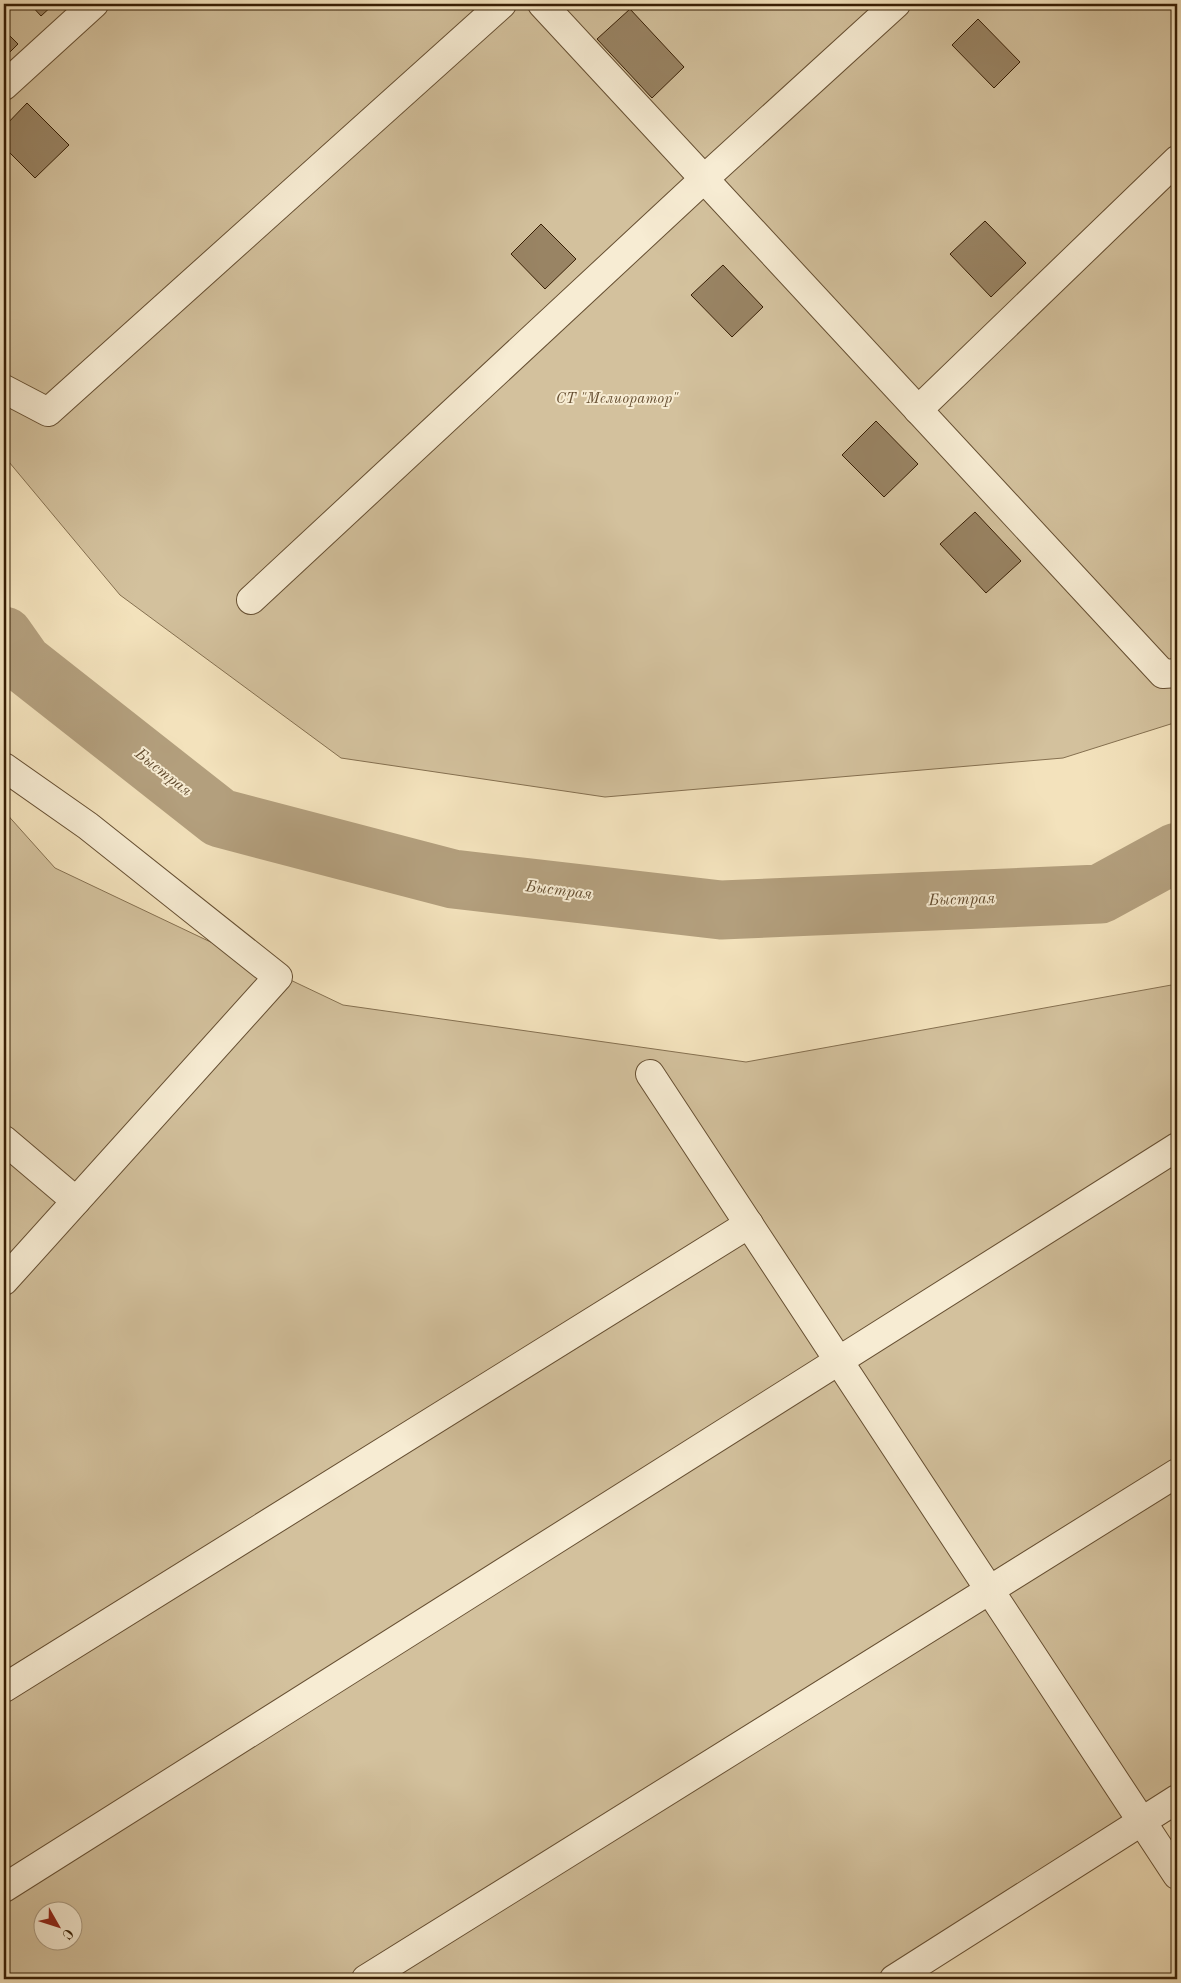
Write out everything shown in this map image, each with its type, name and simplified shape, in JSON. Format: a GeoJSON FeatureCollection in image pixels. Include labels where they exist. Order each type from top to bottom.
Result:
{"type":"FeatureCollection","features":[{"type":"Feature","properties":{"kind":"lane"},"geometry":{"type":"LineString","coordinates":[[4,86],[94,4]]}},
{"type":"Feature","properties":{"kind":"lane"},"geometry":{"type":"LineString","coordinates":[[4,389],[48,412],[502,4]]}},
{"type":"Feature","properties":{"kind":"lane"},"geometry":{"type":"LineString","coordinates":[[542,4],[1163,674],[1177,673]]}},
{"type":"Feature","properties":{"kind":"lane"},"geometry":{"type":"LineString","coordinates":[[251,600],[704,179],[896,4]]}},
{"type":"Feature","properties":{"kind":"lane"},"geometry":{"type":"LineString","coordinates":[[918,410],[1177,160]]}},
{"type":"Feature","properties":{"kind":"lane"},"geometry":{"type":"LineString","coordinates":[[4,767],[88,826],[278,977],[4,1281]]}},
{"type":"Feature","properties":{"kind":"lane"},"geometry":{"type":"LineString","coordinates":[[650,1074],[1177,1875]]}},
{"type":"Feature","properties":{"kind":"lane"},"geometry":{"type":"LineString","coordinates":[[4,1140],[76,1201]]}},
{"type":"Feature","properties":{"kind":"lane"},"geometry":{"type":"LineString","coordinates":[[4,1888],[1177,1147]]}},
{"type":"Feature","properties":{"kind":"lane"},"geometry":{"type":"LineString","coordinates":[[4,1688],[749,1224]]}},
{"type":"Feature","properties":{"kind":"lane"},"geometry":{"type":"LineString","coordinates":[[366,1979],[1177,1473]]}},
{"type":"Feature","properties":{"kind":"lane"},"geometry":{"type":"LineString","coordinates":[[894,1979],[1177,1799]]}},
{"type":"Feature","properties":{"kind":"green space","name":"СТ \"Мелиоратор\""},"geometry":{"type":"Polygon","coordinates":[[[4,4],[1177,4],[1177,722],[1063,758],[605,797],[341,758],[120,595],[4,456],[4,4]]]}},
{"type":"Feature","properties":{"kind":"green space"},"geometry":{"type":"Polygon","coordinates":[[[4,811],[55,868],[343,1005],[746,1062],[1177,984],[1177,1816],[917,1979],[4,1979],[4,811]]]}},
{"type":"Feature","properties":{"kind":"building"},"geometry":{"type":"Polygon","coordinates":[[[30,4],[54,4],[41,16],[30,4]]]}},
{"type":"Feature","properties":{"kind":"building"},"geometry":{"type":"Polygon","coordinates":[[[630,9],[684,67],[652,98],[597,39],[630,9]]]}},
{"type":"Feature","properties":{"kind":"building"},"geometry":{"type":"Polygon","coordinates":[[[978,19],[1020,62],[994,88],[952,45],[978,19]]]}},
{"type":"Feature","properties":{"kind":"building"},"geometry":{"type":"Polygon","coordinates":[[[4,30],[18,44],[4,58],[4,30]]]}},
{"type":"Feature","properties":{"kind":"building"},"geometry":{"type":"Polygon","coordinates":[[[27,103],[69,145],[35,178],[4,147],[4,127],[27,103]]]}},
{"type":"Feature","properties":{"kind":"building"},"geometry":{"type":"Polygon","coordinates":[[[985,221],[1026,263],[991,297],[950,254],[985,221]]]}},
{"type":"Feature","properties":{"kind":"building"},"geometry":{"type":"Polygon","coordinates":[[[541,224],[576,259],[545,289],[511,254],[541,224]]]}},
{"type":"Feature","properties":{"kind":"building"},"geometry":{"type":"Polygon","coordinates":[[[723,265],[763,307],[732,337],[691,295],[723,265]]]}},
{"type":"Feature","properties":{"kind":"building"},"geometry":{"type":"Polygon","coordinates":[[[876,421],[918,464],[884,497],[842,455],[876,421]]]}},
{"type":"Feature","properties":{"kind":"building"},"geometry":{"type":"Polygon","coordinates":[[[975,512],[1021,561],[986,593],[940,544],[975,512]]]}},
{"type":"Feature","properties":{"kind":"waterway","name":"Быстрая"},"geometry":{"type":"LineString","coordinates":[[4,636],[23,663],[220,818],[453,879],[721,910],[1100,894],[1177,852]]}}]}
